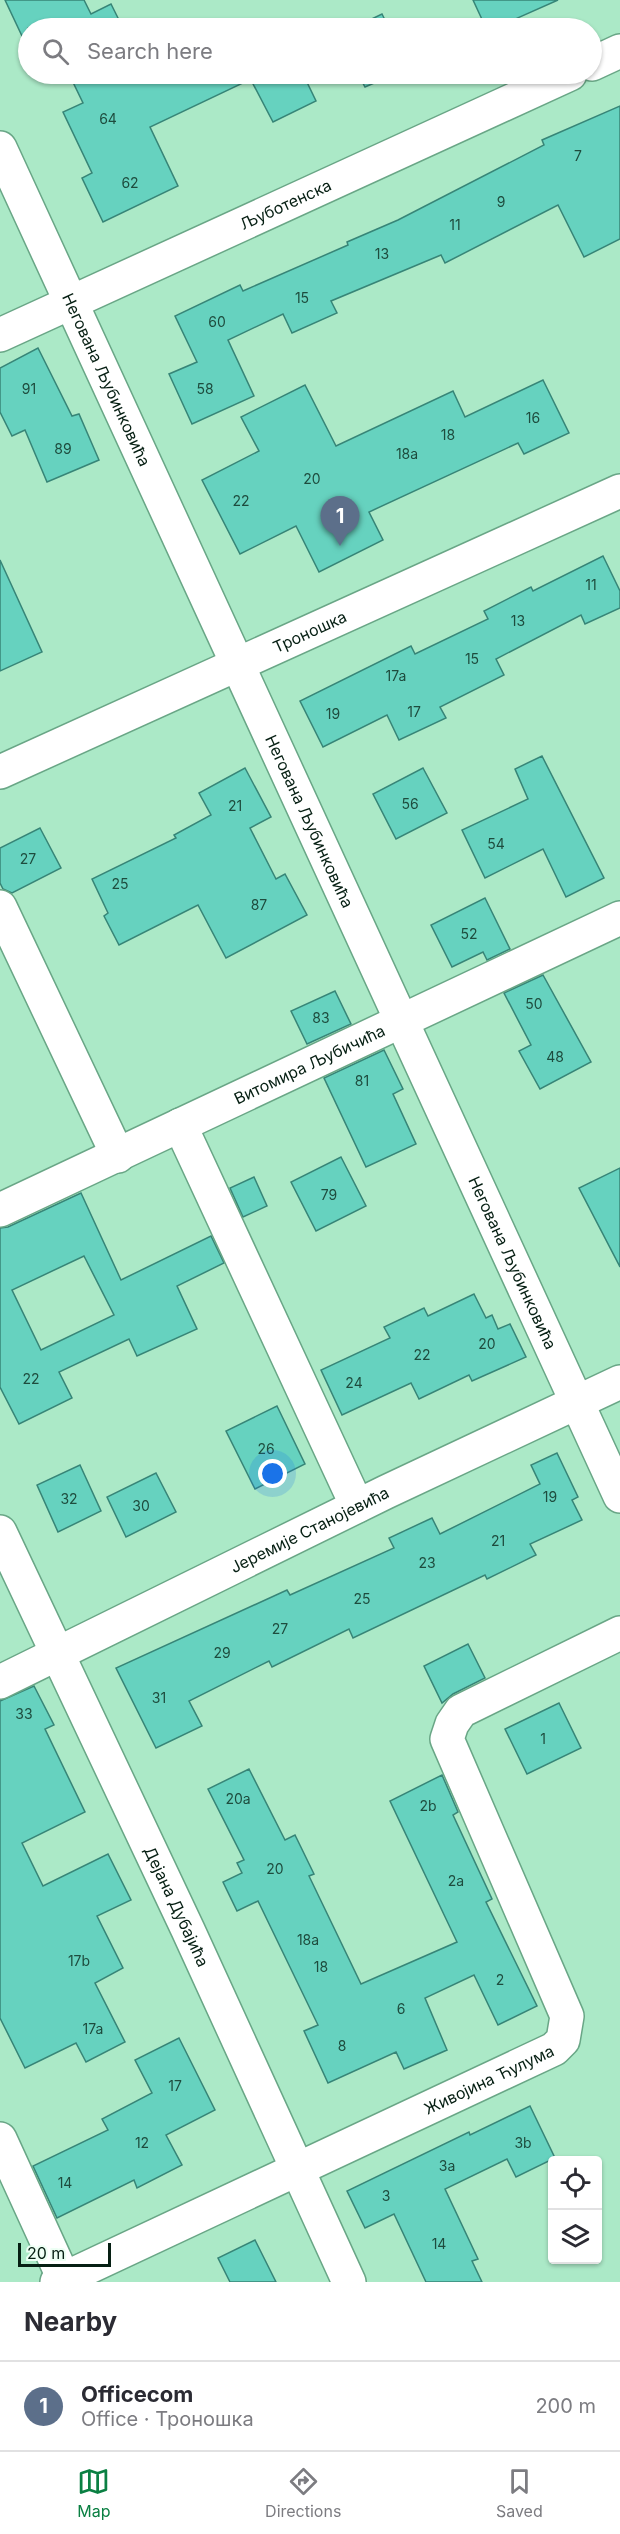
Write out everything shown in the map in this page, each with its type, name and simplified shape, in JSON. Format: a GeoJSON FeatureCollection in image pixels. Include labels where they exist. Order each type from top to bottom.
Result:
{"type":"FeatureCollection","features":[{"type":"Feature","properties":{"kind":"street"},"geometry":{"type":"LineString","coordinates":[[602,59],[620,51]]}},
{"type":"Feature","properties":{"kind":"street","name":"Љуботенска"},"geometry":{"type":"LineString","coordinates":[[0,335],[548,84]]}},
{"type":"Feature","properties":{"kind":"street","name":"Негована Љубинковића"},"geometry":{"type":"LineString","coordinates":[[0,148],[400,1022],[620,1496]]}},
{"type":"Feature","properties":{"kind":"street","name":"Троношка"},"geometry":{"type":"LineString","coordinates":[[0,772],[239,666],[620,491]]}},
{"type":"Feature","properties":{"kind":"street"},"geometry":{"type":"LineString","coordinates":[[0,907],[118,1156]]}},
{"type":"Feature","properties":{"kind":"street","name":"Витомира Љубичића"},"geometry":{"type":"LineString","coordinates":[[0,1210],[620,918]]}},
{"type":"Feature","properties":{"kind":"street"},"geometry":{"type":"LineString","coordinates":[[180,1125],[357,1506]]}},
{"type":"Feature","properties":{"kind":"street","name":"Јеремије Станојевића"},"geometry":{"type":"LineString","coordinates":[[0,1682],[357,1506],[620,1382]]}},
{"type":"Feature","properties":{"kind":"street","name":"Дејана Дубајића"},"geometry":{"type":"LineString","coordinates":[[0,1532],[59,1653],[349,2282]]}},
{"type":"Feature","properties":{"kind":"street","name":"Живојина Ћулума"},"geometry":{"type":"LineString","coordinates":[[61,2280],[554,2049],[563,2040],[567,2016],[447,1739],[460,1711],[620,1633]]}},
{"type":"Feature","properties":{"kind":"street"},"geometry":{"type":"LineString","coordinates":[[0,2139],[61,2280]]}},
{"type":"Feature","properties":{"kind":"building"},"geometry":{"type":"Polygon","coordinates":[[[5,0],[84,0],[91,14],[111,4],[118,18],[18,18],[18,28],[5,0]]]}},
{"type":"Feature","properties":{"kind":"building"},"geometry":{"type":"Polygon","coordinates":[[[473,0],[558,0],[518,18],[481,18],[473,0]]]}},
{"type":"Feature","properties":{"kind":"building"},"geometry":{"type":"Polygon","coordinates":[[[74,84],[241,84],[150,127],[178,186],[103,222],[82,178],[92,173],[63,112],[83,103],[74,84]]]}},
{"type":"Feature","properties":{"kind":"building"},"geometry":{"type":"Polygon","coordinates":[[[253,84],[308,84],[316,101],[273,122],[253,84]]]}},
{"type":"Feature","properties":{"kind":"building"},"geometry":{"type":"Polygon","coordinates":[[[620,106],[620,239],[584,257],[558,205],[445,263],[441,255],[331,301],[337,313],[292,333],[283,314],[228,340],[254,396],[192,424],[169,374],[197,362],[175,316],[240,285],[243,291],[348,245],[347,242],[398,220],[544,145],[542,140],[620,106]]]}},
{"type":"Feature","properties":{"kind":"building"},"geometry":{"type":"Polygon","coordinates":[[[38,348],[72,416],[79,414],[99,460],[47,482],[25,430],[12,436],[0,412],[0,368],[38,348]]]}},
{"type":"Feature","properties":{"kind":"building"},"geometry":{"type":"Polygon","coordinates":[[[543,380],[569,433],[524,454],[518,443],[369,512],[383,540],[319,572],[296,526],[240,554],[202,480],[259,451],[241,417],[305,385],[336,446],[453,391],[465,417],[543,380]]]}},
{"type":"Feature","properties":{"kind":"building"},"geometry":{"type":"Polygon","coordinates":[[[603,556],[620,591],[620,608],[585,624],[581,615],[496,659],[504,675],[440,707],[446,718],[399,740],[387,715],[323,747],[300,701],[411,646],[415,654],[488,619],[484,611],[531,587],[533,591],[603,556]]]}},
{"type":"Feature","properties":{"kind":"building"},"geometry":{"type":"Polygon","coordinates":[[[0,560],[42,652],[0,671],[0,560]]]}},
{"type":"Feature","properties":{"kind":"building"},"geometry":{"type":"Polygon","coordinates":[[[542,756],[604,878],[566,897],[543,849],[485,878],[462,830],[528,799],[515,769],[542,756]]]}},
{"type":"Feature","properties":{"kind":"building"},"geometry":{"type":"Polygon","coordinates":[[[245,768],[271,817],[250,828],[276,879],[285,874],[307,915],[226,958],[198,905],[119,945],[104,916],[108,913],[92,879],[176,838],[174,835],[211,815],[199,793],[245,768]]]}},
{"type":"Feature","properties":{"kind":"building"},"geometry":{"type":"Polygon","coordinates":[[[423,768],[447,813],[396,839],[373,794],[423,768]]]}},
{"type":"Feature","properties":{"kind":"building"},"geometry":{"type":"Polygon","coordinates":[[[40,828],[61,868],[12,893],[3,889],[0,883],[0,848],[40,828]]]}},
{"type":"Feature","properties":{"kind":"building"},"geometry":{"type":"Polygon","coordinates":[[[485,898],[510,949],[487,960],[483,952],[452,967],[431,925],[485,898]]]}},
{"type":"Feature","properties":{"kind":"building"},"geometry":{"type":"Polygon","coordinates":[[[543,975],[591,1062],[540,1089],[519,1051],[531,1045],[504,993],[543,975]]]}},
{"type":"Feature","properties":{"kind":"building"},"geometry":{"type":"Polygon","coordinates":[[[335,991],[351,1024],[307,1044],[291,1011],[335,991]]]}},
{"type":"Feature","properties":{"kind":"building"},"geometry":{"type":"Polygon","coordinates":[[[384,1050],[403,1089],[393,1094],[416,1144],[366,1167],[324,1078],[384,1050]]]}},
{"type":"Feature","properties":{"kind":"building"},"geometry":{"type":"Polygon","coordinates":[[[341,1157],[366,1206],[316,1231],[291,1182],[341,1157]]]}},
{"type":"Feature","properties":{"kind":"building"},"geometry":{"type":"Polygon","coordinates":[[[620,1168],[620,1267],[579,1188],[620,1168]]]}},
{"type":"Feature","properties":{"kind":"building"},"geometry":{"type":"Polygon","coordinates":[[[254,1177],[267,1206],[243,1217],[230,1188],[254,1177]]]}},
{"type":"Feature","properties":{"kind":"building"},"geometry":{"type":"Polygon","coordinates":[[[81,1193],[121,1280],[211,1236],[224,1263],[177,1286],[197,1329],[137,1356],[129,1339],[59,1372],[72,1398],[19,1424],[0,1387],[0,1228],[8,1227],[81,1193]],[[84,1256],[12,1290],[41,1350],[114,1315],[84,1256]]]}},
{"type":"Feature","properties":{"kind":"building"},"geometry":{"type":"Polygon","coordinates":[[[474,1294],[486,1318],[492,1315],[498,1329],[510,1324],[526,1357],[472,1381],[469,1375],[419,1399],[411,1383],[342,1415],[321,1370],[390,1338],[384,1327],[424,1308],[428,1316],[474,1294]]]}},
{"type":"Feature","properties":{"kind":"building"},"geometry":{"type":"Polygon","coordinates":[[[277,1406],[305,1464],[255,1489],[226,1431],[277,1406]]]}},
{"type":"Feature","properties":{"kind":"building"},"geometry":{"type":"Polygon","coordinates":[[[557,1453],[578,1497],[572,1500],[582,1520],[530,1544],[536,1555],[487,1579],[485,1575],[353,1638],[349,1629],[272,1667],[269,1661],[189,1701],[202,1726],[156,1748],[116,1668],[287,1590],[290,1595],[394,1548],[389,1538],[432,1518],[440,1534],[540,1484],[531,1465],[557,1453]]]}},
{"type":"Feature","properties":{"kind":"building"},"geometry":{"type":"Polygon","coordinates":[[[80,1465],[101,1511],[58,1532],[37,1485],[80,1465]]]}},
{"type":"Feature","properties":{"kind":"building"},"geometry":{"type":"Polygon","coordinates":[[[156,1473],[176,1512],[126,1537],[107,1497],[156,1473]]]}},
{"type":"Feature","properties":{"kind":"building"},"geometry":{"type":"Polygon","coordinates":[[[468,1644],[485,1678],[453,1694],[442,1703],[424,1666],[468,1644]]]}},
{"type":"Feature","properties":{"kind":"building"},"geometry":{"type":"Polygon","coordinates":[[[34,1686],[54,1725],[45,1729],[85,1812],[22,1843],[43,1886],[108,1854],[131,1900],[97,1916],[123,1968],[95,1983],[125,2042],[86,2062],[76,2043],[25,2068],[0,2018],[0,1701],[34,1686]]]}},
{"type":"Feature","properties":{"kind":"building"},"geometry":{"type":"Polygon","coordinates":[[[559,1703],[581,1748],[527,1774],[505,1729],[559,1703]]]}},
{"type":"Feature","properties":{"kind":"building"},"geometry":{"type":"Polygon","coordinates":[[[249,1769],[285,1840],[295,1835],[314,1874],[309,1876],[361,1984],[457,1942],[390,1801],[442,1775],[458,1812],[453,1815],[492,1899],[486,1902],[537,2006],[498,2025],[474,1975],[425,1998],[447,2050],[404,2069],[396,2052],[328,2083],[304,2031],[318,2025],[258,1901],[237,1911],[223,1882],[242,1873],[237,1863],[244,1860],[208,1789],[249,1769]]]}},
{"type":"Feature","properties":{"kind":"building"},"geometry":{"type":"Polygon","coordinates":[[[179,2038],[215,2110],[166,2135],[182,2165],[137,2188],[134,2180],[57,2218],[33,2166],[108,2130],[102,2119],[152,2093],[135,2060],[179,2038]]]}},
{"type":"Feature","properties":{"kind":"building"},"geometry":{"type":"Polygon","coordinates":[[[530,2106],[554,2156],[548,2156],[548,2161],[516,2177],[507,2159],[445,2189],[478,2259],[472,2261],[482,2282],[426,2282],[394,2214],[365,2228],[347,2191],[469,2132],[470,2135],[530,2106]]]}},
{"type":"Feature","properties":{"kind":"building"},"geometry":{"type":"Polygon","coordinates":[[[255,2240],[276,2282],[230,2282],[218,2258],[255,2240]]]}},
{"type":"Feature","properties":{"kind":"place","name":"Officecom"},"geometry":{"type":"Point","coordinates":[340,546]}}]}
